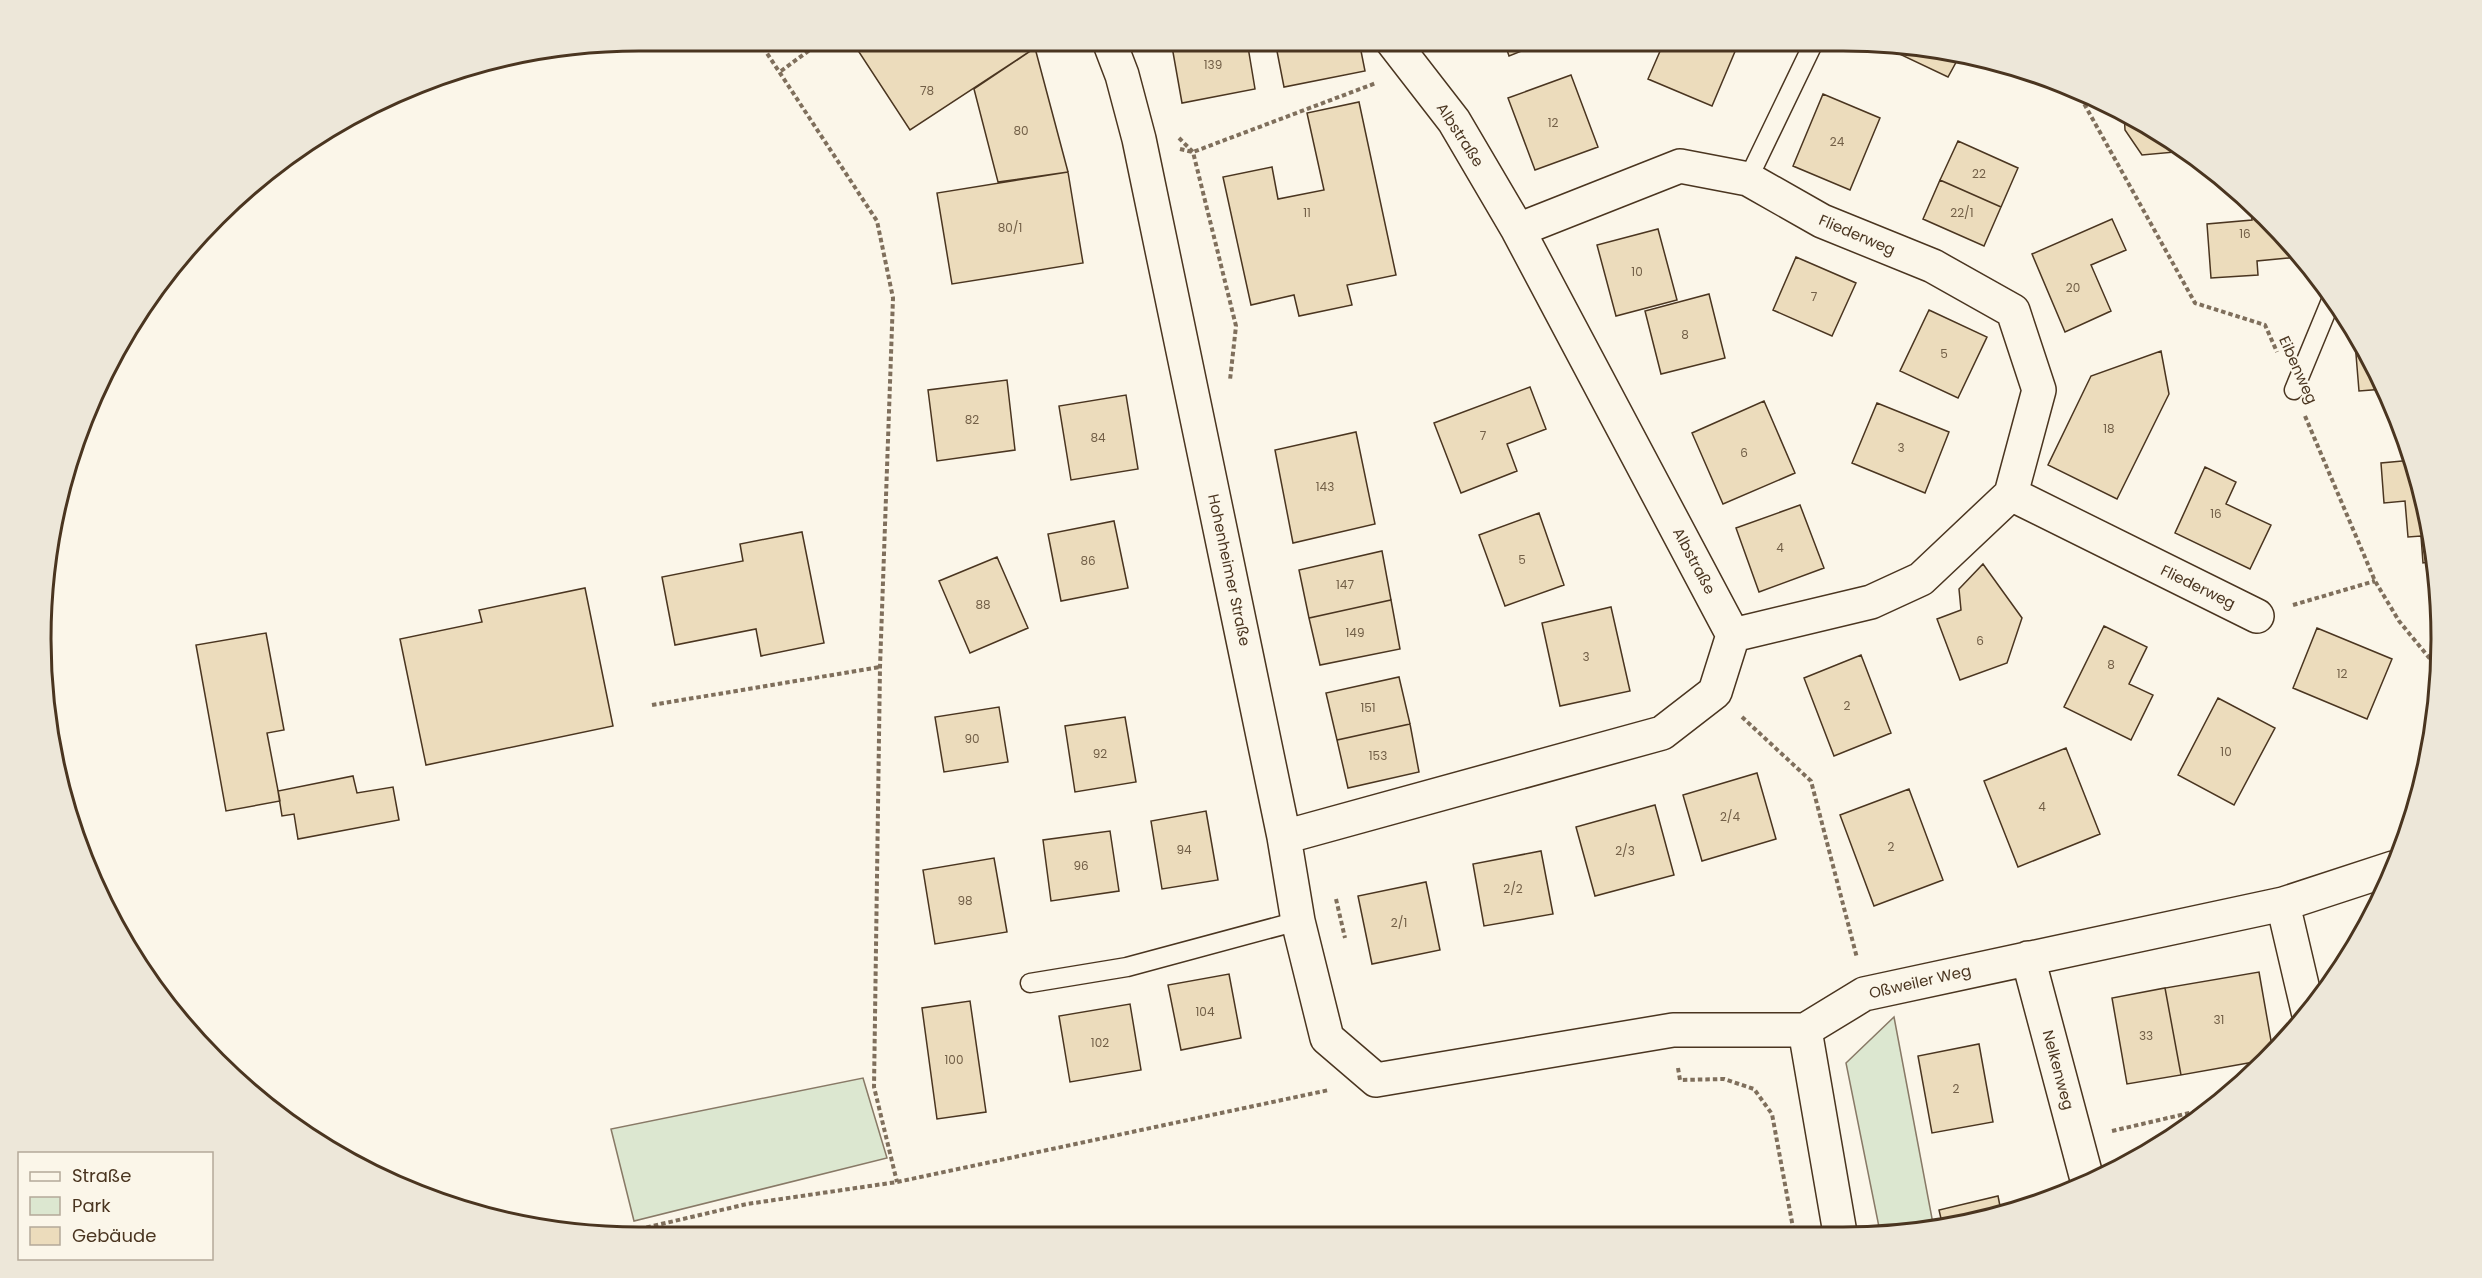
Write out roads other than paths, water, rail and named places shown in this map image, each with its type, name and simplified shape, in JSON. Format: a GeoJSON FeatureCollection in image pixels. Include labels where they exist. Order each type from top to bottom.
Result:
{"type":"FeatureCollection","features":[{"type":"Feature","properties":{"kind":"street","name":"Hohenheimer Straße"},"geometry":{"type":"LineString","coordinates":[[1113,51],[1122,75],[1139,139],[1284,837],[1298,921],[1327,1038],[1376,1080],[1673,1030],[1805,1030]]}},
{"type":"Feature","properties":{"kind":"street","name":"Albstraße"},"geometry":{"type":"LineString","coordinates":[[1400,51],[1454,121],[1518,230],[1733,635]]}},
{"type":"Feature","properties":{"kind":"street","name":"Fliederweg"},"geometry":{"type":"LineString","coordinates":[[1518,230],[1680,166],[1748,179],[1822,221],[1933,266],[2013,311],[2039,390],[2011,494],[2257,616]]}},
{"type":"Feature","properties":{"kind":"street"},"geometry":{"type":"LineString","coordinates":[[1284,837],[1662,733],[1714,692],[1733,635],[1871,602],[1921,579],[2011,494]]}},
{"type":"Feature","properties":{"kind":"street","name":"Oßweiler Weg"},"geometry":{"type":"LineString","coordinates":[[1805,1030],[1864,994],[2283,904],[2383,871]]}},
{"type":"Feature","properties":{"kind":"street"},"geometry":{"type":"LineString","coordinates":[[2283,904],[2306,1001]]}},
{"type":"Feature","properties":{"kind":"street","name":"Nelkenweg"},"geometry":{"type":"LineString","coordinates":[[2028,958],[2085,1174]]}},
{"type":"Feature","properties":{"kind":"street"},"geometry":{"type":"LineString","coordinates":[[1805,1030],[1839,1227]]}},
{"type":"Feature","properties":{"kind":"lane"},"geometry":{"type":"LineString","coordinates":[[1748,179],[1810,51]]}},
{"type":"Feature","properties":{"kind":"lane"},"geometry":{"type":"LineString","coordinates":[[2294,390],[2328,307]]}},
{"type":"Feature","properties":{"kind":"lane"},"geometry":{"type":"LineString","coordinates":[[1030,983],[1127,967],[1298,921]]}}]}
